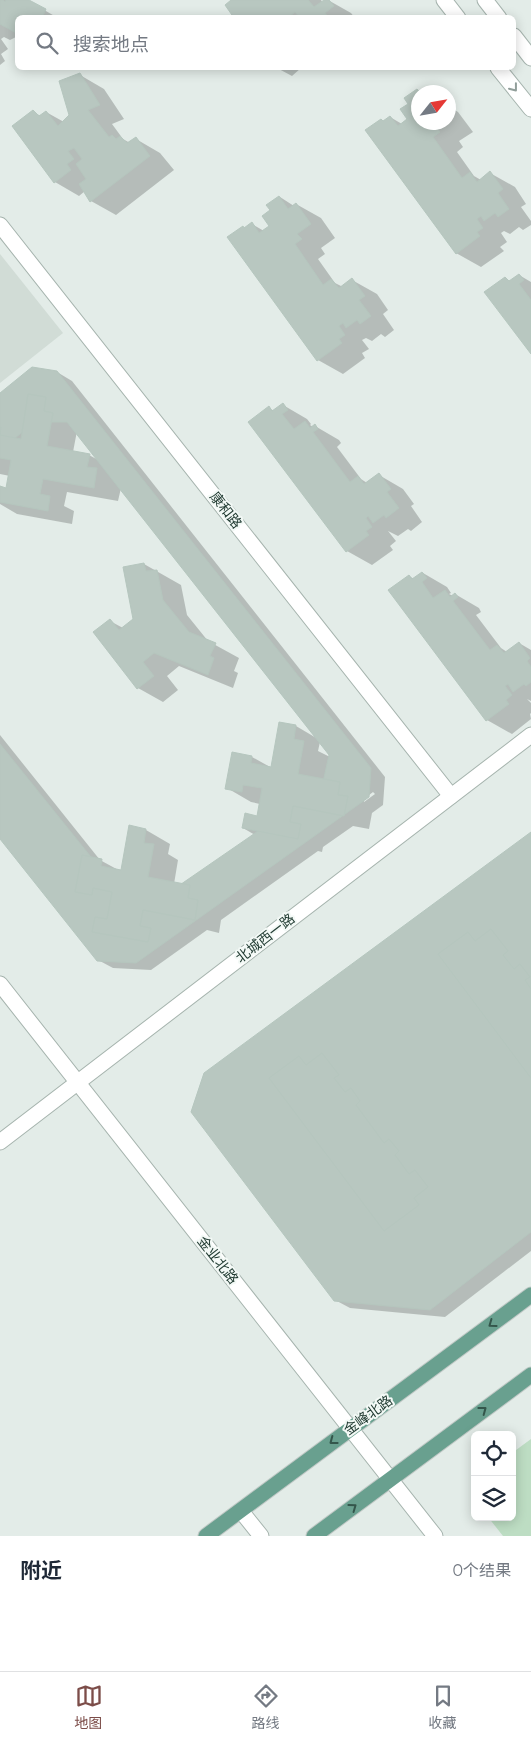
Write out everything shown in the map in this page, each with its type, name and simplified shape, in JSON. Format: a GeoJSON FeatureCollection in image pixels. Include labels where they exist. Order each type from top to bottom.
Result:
{"type":"FeatureCollection","features":[{"type":"Feature","properties":{"kind":"main road","name":"金峰北路"},"geometry":{"type":"LineString","coordinates":[[206,1536],[531,1295]]}},
{"type":"Feature","properties":{"kind":"main road"},"geometry":{"type":"LineString","coordinates":[[314,1536],[531,1375]]}},
{"type":"Feature","properties":{"kind":"street"},"geometry":{"type":"LineString","coordinates":[[444,0],[456,15]]}},
{"type":"Feature","properties":{"kind":"street"},"geometry":{"type":"LineString","coordinates":[[485,0],[497,15]]}},
{"type":"Feature","properties":{"kind":"street"},"geometry":{"type":"LineString","coordinates":[[516,39],[531,58]]}},
{"type":"Feature","properties":{"kind":"street"},"geometry":{"type":"LineString","coordinates":[[500,70],[531,109]]}},
{"type":"Feature","properties":{"kind":"street","name":"康和路"},"geometry":{"type":"LineString","coordinates":[[0,225],[451,796]]}},
{"type":"Feature","properties":{"kind":"street","name":"北城西一路"},"geometry":{"type":"LineString","coordinates":[[0,1142],[531,734]]}},
{"type":"Feature","properties":{"kind":"street","name":"金业北路"},"geometry":{"type":"LineString","coordinates":[[0,984],[435,1536]]}},
{"type":"Feature","properties":{"kind":"street"},"geometry":{"type":"LineString","coordinates":[[242,1511],[261,1536]]}},
{"type":"Feature","properties":{"kind":"shaded area"},"geometry":{"type":"Polygon","coordinates":[[[0,254],[63,333],[0,383],[0,254]]]}},
{"type":"Feature","properties":{"kind":"green space"},"geometry":{"type":"Polygon","coordinates":[[[531,1439],[531,1536],[503,1536],[491,1521],[516,1521],[516,1450],[531,1439]]]}},
{"type":"Feature","properties":{"kind":"building"},"geometry":{"type":"Polygon","coordinates":[[[0,0],[5,2],[6,0],[29,0],[46,9],[43,15],[15,15],[15,32],[0,24],[0,0]]]}},
{"type":"Feature","properties":{"kind":"building"},"geometry":{"type":"Polygon","coordinates":[[[231,0],[308,0],[314,7],[324,0],[329,0],[334,6],[325,13],[327,15],[298,15],[295,12],[292,15],[232,15],[225,5],[231,0]]]}},
{"type":"Feature","properties":{"kind":"building"},"geometry":{"type":"Polygon","coordinates":[[[80,73],[100,105],[88,110],[109,137],[112,135],[116,139],[120,136],[127,143],[136,137],[150,156],[90,202],[79,184],[86,179],[76,164],[82,159],[74,148],[68,151],[74,159],[67,164],[71,170],[54,183],[12,126],[33,110],[39,116],[46,111],[58,126],[69,115],[59,81],[80,73]]]}},
{"type":"Feature","properties":{"kind":"building"},"geometry":{"type":"Polygon","coordinates":[[[411,93],[411,130],[438,130],[440,132],[433,137],[462,178],[470,172],[477,182],[490,171],[503,189],[498,193],[509,209],[498,217],[495,213],[484,221],[481,216],[477,219],[483,228],[477,232],[480,236],[456,254],[365,130],[381,119],[383,121],[390,116],[398,126],[407,119],[400,109],[408,104],[404,98],[411,93]]]}},
{"type":"Feature","properties":{"kind":"building"},"geometry":{"type":"Polygon","coordinates":[[[279,196],[288,209],[296,203],[311,224],[297,234],[302,239],[295,244],[323,285],[331,279],[339,288],[352,278],[365,296],[359,300],[371,316],[360,324],[357,320],[346,328],[343,323],[339,326],[345,335],[339,339],[342,343],[317,361],[227,237],[252,222],[259,233],[269,226],[262,216],[270,210],[266,205],[279,196]]]}},
{"type":"Feature","properties":{"kind":"building"},"geometry":{"type":"Polygon","coordinates":[[[519,274],[524,280],[519,284],[531,300],[531,354],[484,292],[505,277],[509,281],[519,274]]]}},
{"type":"Feature","properties":{"kind":"building"},"geometry":{"type":"Polygon","coordinates":[[[32,367],[57,371],[371,768],[369,797],[136,963],[97,961],[0,839],[0,744],[124,898],[158,900],[322,787],[329,755],[67,422],[35,422],[0,450],[0,393],[32,367]]]}},
{"type":"Feature","properties":{"kind":"building"},"geometry":{"type":"Polygon","coordinates":[[[28,394],[46,397],[44,411],[53,413],[47,446],[90,454],[87,467],[97,468],[94,488],[43,479],[40,494],[50,496],[48,511],[0,502],[0,486],[6,488],[11,460],[0,458],[0,435],[21,439],[28,394]]]}},
{"type":"Feature","properties":{"kind":"building"},"geometry":{"type":"Polygon","coordinates":[[[283,403],[288,410],[282,414],[294,429],[305,421],[310,428],[315,424],[318,429],[313,432],[350,482],[358,476],[364,484],[379,473],[391,489],[387,492],[399,508],[386,518],[384,515],[373,523],[368,516],[366,518],[372,527],[366,531],[369,535],[346,552],[248,422],[269,406],[272,411],[283,403]]]}},
{"type":"Feature","properties":{"kind":"building"},"geometry":{"type":"Polygon","coordinates":[[[144,563],[146,571],[157,570],[163,600],[189,632],[216,643],[210,656],[214,658],[208,675],[154,653],[143,662],[154,676],[137,689],[93,632],[110,619],[119,630],[133,619],[123,567],[144,563]]]}},
{"type":"Feature","properties":{"kind":"building"},"geometry":{"type":"Polygon","coordinates":[[[422,572],[427,578],[422,582],[433,598],[445,590],[450,597],[455,593],[458,597],[453,601],[490,650],[497,645],[504,653],[519,642],[530,658],[527,661],[531,667],[531,682],[526,686],[524,684],[513,692],[508,684],[505,686],[512,695],[506,700],[509,704],[486,721],[388,590],[409,575],[412,579],[422,572]]]}},
{"type":"Feature","properties":{"kind":"building"},"geometry":{"type":"Polygon","coordinates":[[[279,722],[296,725],[294,739],[304,741],[298,774],[340,782],[338,795],[348,796],[344,816],[293,806],[290,822],[301,824],[298,839],[242,828],[245,813],[257,816],[262,788],[243,785],[242,792],[225,789],[232,752],[252,756],[251,763],[271,767],[279,722]]]}},
{"type":"Feature","properties":{"kind":"building"},"geometry":{"type":"Polygon","coordinates":[[[129,825],[146,829],[144,843],[154,844],[148,877],[190,885],[188,898],[198,900],[195,920],[143,910],[140,926],[151,928],[148,942],[92,932],[95,917],[107,919],[112,892],[93,888],[92,895],[75,892],[82,855],[102,859],[101,866],[121,870],[129,825]]]}},
{"type":"Feature","properties":{"kind":"building"},"geometry":{"type":"Polygon","coordinates":[[[531,832],[531,1232],[430,1310],[334,1301],[191,1112],[204,1073],[531,832]]]}},
{"type":"Feature","properties":{"kind":"building"},"geometry":{"type":"Polygon","coordinates":[[[491,929],[508,951],[503,955],[514,969],[520,964],[530,977],[525,980],[531,989],[531,1078],[438,954],[468,932],[475,941],[491,929]]]}},
{"type":"Feature","properties":{"kind":"building"},"geometry":{"type":"Polygon","coordinates":[[[322,1053],[339,1075],[334,1078],[345,1092],[351,1088],[360,1101],[356,1105],[384,1143],[389,1139],[399,1151],[395,1155],[409,1174],[415,1170],[428,1187],[414,1198],[419,1205],[384,1231],[269,1078],[299,1056],[306,1065],[322,1053]]]}}]}
